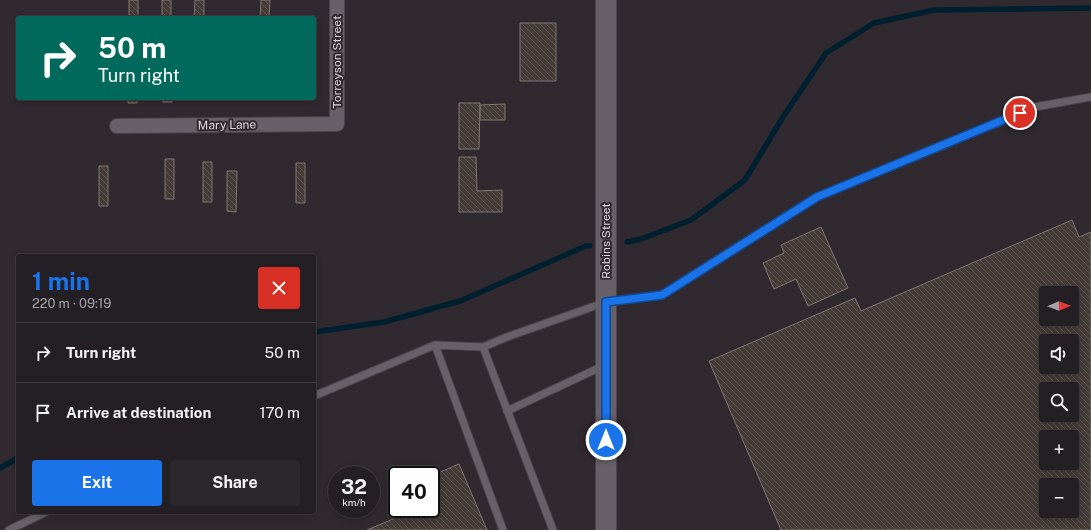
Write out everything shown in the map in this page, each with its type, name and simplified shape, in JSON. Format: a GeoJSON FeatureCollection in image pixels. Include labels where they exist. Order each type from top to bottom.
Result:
{"type":"FeatureCollection","features":[{"type":"Feature","properties":{"kind":"street","name":"Torreyson Street"},"geometry":{"type":"LineString","coordinates":[[337,0],[337,124]]}},
{"type":"Feature","properties":{"kind":"street","name":"Robins Street"},"geometry":{"type":"LineString","coordinates":[[606,0],[606,530]]}},
{"type":"Feature","properties":{"kind":"street","name":"Mary Lane"},"geometry":{"type":"LineString","coordinates":[[117,126],[337,124]]}},
{"type":"Feature","properties":{"kind":"lane"},"geometry":{"type":"LineString","coordinates":[[316,395],[435,345],[483,347],[606,302],[662,295],[817,197],[1035,107],[1091,97]]}},
{"type":"Feature","properties":{"kind":"lane"},"geometry":{"type":"LineString","coordinates":[[435,345],[503,530]]}},
{"type":"Feature","properties":{"kind":"lane"},"geometry":{"type":"LineString","coordinates":[[483,347],[553,530]]}},
{"type":"Feature","properties":{"kind":"lane"},"geometry":{"type":"LineString","coordinates":[[507,411],[606,365]]}},
{"type":"Feature","properties":{"kind":"lane"},"geometry":{"type":"LineString","coordinates":[[9,530],[42,514]]}},
{"type":"Feature","properties":{"kind":"building"},"geometry":{"type":"Polygon","coordinates":[[[129,0],[138,0],[138,16],[129,16],[129,0]]]}},
{"type":"Feature","properties":{"kind":"building"},"geometry":{"type":"Polygon","coordinates":[[[162,0],[171,0],[171,16],[162,16],[162,0]]]}},
{"type":"Feature","properties":{"kind":"building"},"geometry":{"type":"Polygon","coordinates":[[[195,0],[204,0],[204,16],[194,16],[195,0]]]}},
{"type":"Feature","properties":{"kind":"building"},"geometry":{"type":"Polygon","coordinates":[[[261,0],[270,0],[269,16],[260,16],[261,0]]]}},
{"type":"Feature","properties":{"kind":"building"},"geometry":{"type":"Polygon","coordinates":[[[520,23],[556,23],[556,81],[520,81],[520,23]]]}},
{"type":"Feature","properties":{"kind":"building"},"geometry":{"type":"Polygon","coordinates":[[[128,100],[137,100],[137,103],[128,103],[128,100]]]}},
{"type":"Feature","properties":{"kind":"building"},"geometry":{"type":"Polygon","coordinates":[[[163,100],[172,100],[172,102],[163,102],[163,100]]]}},
{"type":"Feature","properties":{"kind":"building"},"geometry":{"type":"Polygon","coordinates":[[[459,103],[480,103],[479,149],[459,149],[459,103]]]}},
{"type":"Feature","properties":{"kind":"building"},"geometry":{"type":"Polygon","coordinates":[[[505,104],[505,120],[480,120],[480,105],[505,104]]]}},
{"type":"Feature","properties":{"kind":"building"},"geometry":{"type":"Polygon","coordinates":[[[459,157],[476,157],[477,191],[502,190],[502,212],[459,212],[459,157]]]}},
{"type":"Feature","properties":{"kind":"building"},"geometry":{"type":"Polygon","coordinates":[[[165,159],[174,159],[174,199],[165,199],[165,159]]]}},
{"type":"Feature","properties":{"kind":"building"},"geometry":{"type":"Polygon","coordinates":[[[203,162],[212,162],[212,202],[203,202],[203,162]]]}},
{"type":"Feature","properties":{"kind":"building"},"geometry":{"type":"Polygon","coordinates":[[[296,163],[305,163],[305,203],[296,203],[296,163]]]}},
{"type":"Feature","properties":{"kind":"building"},"geometry":{"type":"Polygon","coordinates":[[[99,166],[108,166],[108,206],[99,206],[99,166]]]}},
{"type":"Feature","properties":{"kind":"building"},"geometry":{"type":"Polygon","coordinates":[[[227,171],[237,171],[236,212],[227,211],[227,171]]]}},
{"type":"Feature","properties":{"kind":"building"},"geometry":{"type":"Polygon","coordinates":[[[1072,220],[1079,237],[1091,232],[1091,530],[781,530],[709,361],[855,298],[861,311],[1072,220]]]}},
{"type":"Feature","properties":{"kind":"building"},"geometry":{"type":"Polygon","coordinates":[[[821,227],[848,288],[808,306],[796,279],[774,289],[763,263],[784,253],[781,245],[821,227]]]}},
{"type":"Feature","properties":{"kind":"building"},"geometry":{"type":"Polygon","coordinates":[[[459,464],[487,530],[367,530],[396,518],[440,518],[440,472],[459,464]]]}},
{"type":"Feature","properties":{"kind":"waterway"},"geometry":{"type":"LineString","coordinates":[[627,242],[641,239],[691,220],[745,180],[783,117],[826,53],[874,23],[934,10],[1091,8]]}},
{"type":"Feature","properties":{"kind":"waterway"},"geometry":{"type":"LineString","coordinates":[[316,332],[384,322],[460,301],[586,246],[590,246]]}},
{"type":"Feature","properties":{"kind":"waterway"},"geometry":{"type":"LineString","coordinates":[[0,468],[16,459]]}},
{"type":"Feature","properties":{"kind":"route"},"geometry":{"type":"LineString","coordinates":[[606,440],[606,302],[662,295],[817,197],[1020,113]]}}]}
